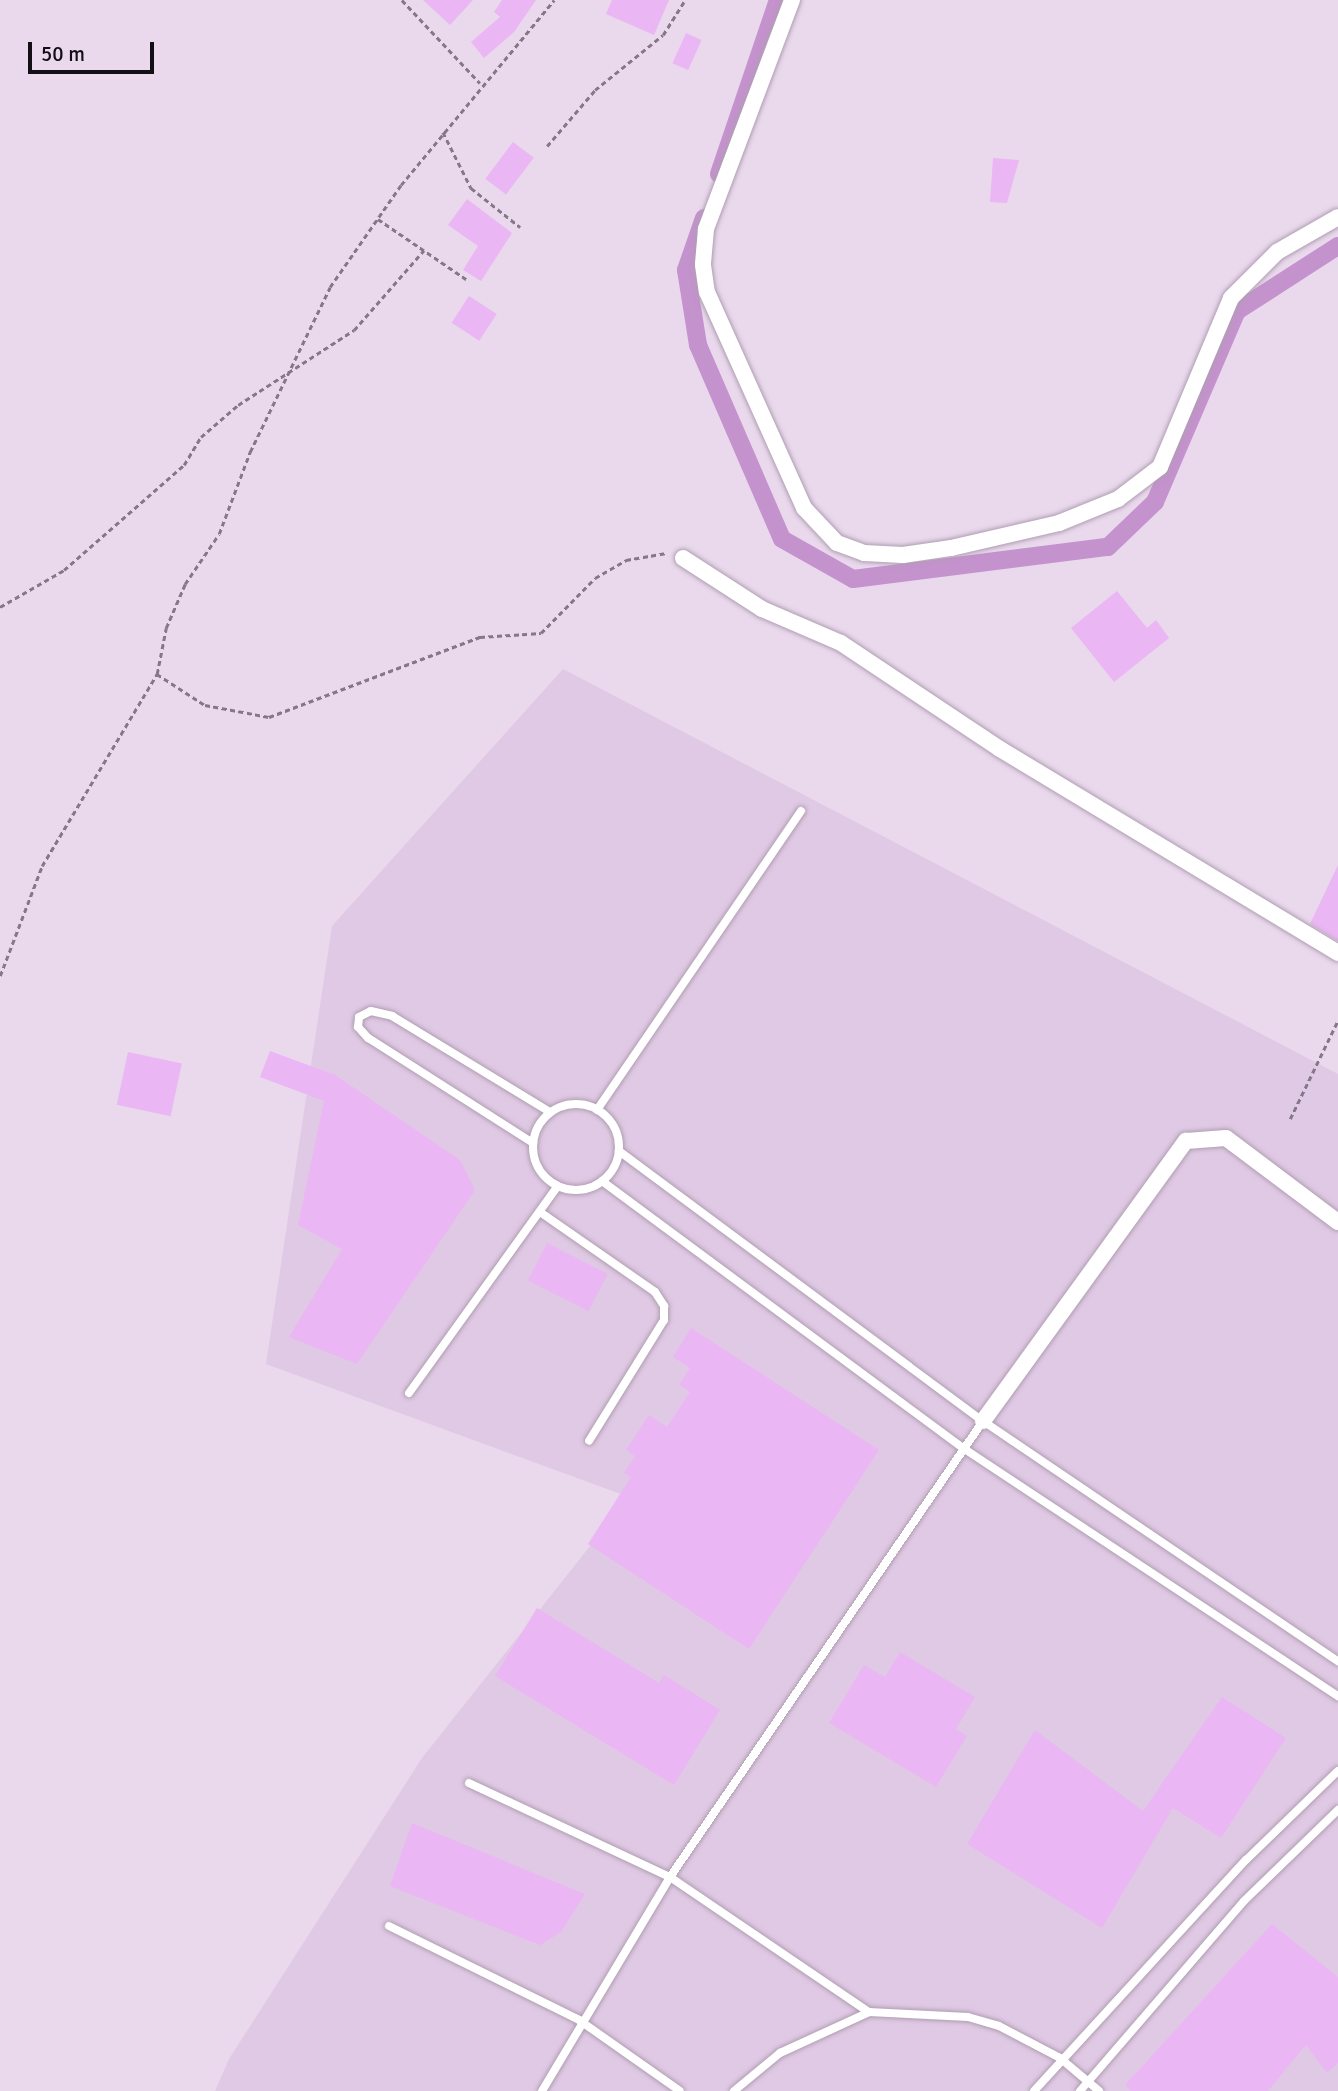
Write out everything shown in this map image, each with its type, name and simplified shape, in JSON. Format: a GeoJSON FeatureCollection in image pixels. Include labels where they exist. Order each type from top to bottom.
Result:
{"type":"FeatureCollection","features":[{"type":"Feature","properties":{"kind":"street"},"geometry":{"type":"LineString","coordinates":[[792,0],[706,229],[703,265],[707,292],[804,508],[837,543],[864,553],[903,555],[951,548],[1059,523],[1126,494],[1160,467],[1231,298],[1277,252],[1338,217]]}},
{"type":"Feature","properties":{"kind":"street"},"geometry":{"type":"LineString","coordinates":[[683,558],[762,609],[841,643],[1000,749],[1338,953]]}},
{"type":"Feature","properties":{"kind":"street"},"geometry":{"type":"LineString","coordinates":[[983,1421],[1186,1141],[1226,1138],[1338,1222]]}},
{"type":"Feature","properties":{"kind":"lane"},"geometry":{"type":"LineString","coordinates":[[597,1110],[801,811]]}},
{"type":"Feature","properties":{"kind":"lane"},"geometry":{"type":"LineString","coordinates":[[533,1143],[368,1038],[358,1027],[359,1017],[371,1011],[392,1016],[550,1112]]}},
{"type":"Feature","properties":{"kind":"lane"},"geometry":{"type":"LineString","coordinates":[[573,1105],[597,1110],[617,1135],[619,1151],[602,1181],[588,1188],[558,1186],[535,1161],[533,1143],[550,1112],[573,1105]]}},
{"type":"Feature","properties":{"kind":"lane"},"geometry":{"type":"LineString","coordinates":[[619,1151],[983,1421],[1338,1661]]}},
{"type":"Feature","properties":{"kind":"lane"},"geometry":{"type":"LineString","coordinates":[[602,1181],[963,1448],[1338,1696]]}},
{"type":"Feature","properties":{"kind":"lane"},"geometry":{"type":"LineString","coordinates":[[409,1393],[558,1186]]}},
{"type":"Feature","properties":{"kind":"lane"},"geometry":{"type":"LineString","coordinates":[[540,1212],[655,1292],[664,1306],[664,1320],[589,1441]]}},
{"type":"Feature","properties":{"kind":"lane"},"geometry":{"type":"LineString","coordinates":[[542,2091],[579,2020],[670,1877],[983,1421]]}},
{"type":"Feature","properties":{"kind":"lane"},"geometry":{"type":"LineString","coordinates":[[1034,2091],[1060,2058],[1338,1771]]}},
{"type":"Feature","properties":{"kind":"lane"},"geometry":{"type":"LineString","coordinates":[[469,1783],[670,1877],[869,2012]]}},
{"type":"Feature","properties":{"kind":"lane"},"geometry":{"type":"LineString","coordinates":[[1080,2091],[1244,1901],[1338,1810]]}},
{"type":"Feature","properties":{"kind":"lane"},"geometry":{"type":"LineString","coordinates":[[389,1926],[579,2020],[680,2091]]}},
{"type":"Feature","properties":{"kind":"lane"},"geometry":{"type":"LineString","coordinates":[[734,2091],[780,2053],[869,2012],[968,2018],[1060,2058],[1099,2091]]}},
{"type":"Feature","properties":{"kind":"path"},"geometry":{"type":"LineString","coordinates":[[402,0],[480,83]]}},
{"type":"Feature","properties":{"kind":"path"},"geometry":{"type":"LineString","coordinates":[[0,976],[42,866],[157,674],[166,628],[185,584],[219,534],[250,452],[295,365],[330,287],[480,83],[554,0]]}},
{"type":"Feature","properties":{"kind":"path"},"geometry":{"type":"LineString","coordinates":[[547,146],[595,90],[663,35],[685,0]]}},
{"type":"Feature","properties":{"kind":"path"},"geometry":{"type":"LineString","coordinates":[[443,132],[471,188],[520,226]]}},
{"type":"Feature","properties":{"kind":"path"},"geometry":{"type":"LineString","coordinates":[[378,219],[466,279]]}},
{"type":"Feature","properties":{"kind":"path"},"geometry":{"type":"LineString","coordinates":[[0,607],[64,570],[184,465],[219,420],[295,365],[370,316],[424,250]]}},
{"type":"Feature","properties":{"kind":"path"},"geometry":{"type":"LineString","coordinates":[[157,674],[205,705],[270,717],[480,637],[541,633],[553,627],[583,585],[626,560],[653,553],[683,558]]}},
{"type":"Feature","properties":{"kind":"path"},"geometry":{"type":"LineString","coordinates":[[1290,1119],[1338,1020]]}},
{"type":"Feature","properties":{"kind":"shaded area"},"geometry":{"type":"Polygon","coordinates":[[[563,669],[1338,1074],[1338,2091],[215,2091],[229,2059],[422,1758],[629,1497],[266,1364],[332,926],[563,669]]]}},
{"type":"Feature","properties":{"kind":"building"},"geometry":{"type":"Polygon","coordinates":[[[423,0],[473,0],[450,25],[423,0]]]}},
{"type":"Feature","properties":{"kind":"building"},"geometry":{"type":"Polygon","coordinates":[[[502,0],[536,0],[514,32],[484,58],[471,42],[500,17],[494,12],[502,0]]]}},
{"type":"Feature","properties":{"kind":"building"},"geometry":{"type":"Polygon","coordinates":[[[612,0],[669,0],[654,35],[606,14],[612,0]]]}},
{"type":"Feature","properties":{"kind":"building"},"geometry":{"type":"Polygon","coordinates":[[[686,33],[702,40],[688,70],[673,63],[686,33]]]}},
{"type":"Feature","properties":{"kind":"building"},"geometry":{"type":"Polygon","coordinates":[[[513,142],[534,158],[506,194],[485,179],[513,142]]]}},
{"type":"Feature","properties":{"kind":"building"},"geometry":{"type":"Polygon","coordinates":[[[993,158],[1019,160],[1007,203],[990,202],[993,158]]]}},
{"type":"Feature","properties":{"kind":"building"},"geometry":{"type":"Polygon","coordinates":[[[467,199],[512,233],[481,281],[463,270],[478,246],[448,225],[467,199]]]}},
{"type":"Feature","properties":{"kind":"building"},"geometry":{"type":"Polygon","coordinates":[[[469,296],[497,314],[479,341],[452,323],[469,296]]]}},
{"type":"Feature","properties":{"kind":"building"},"geometry":{"type":"Polygon","coordinates":[[[1117,591],[1147,628],[1156,620],[1169,638],[1114,682],[1071,628],[1117,591]]]}},
{"type":"Feature","properties":{"kind":"building"},"geometry":{"type":"Polygon","coordinates":[[[1338,865],[1338,941],[1310,924],[1338,865]]]}},
{"type":"Feature","properties":{"kind":"building"},"geometry":{"type":"Polygon","coordinates":[[[270,1051],[335,1075],[460,1160],[475,1190],[357,1364],[289,1337],[342,1249],[298,1225],[324,1101],[260,1077],[270,1051]]]}},
{"type":"Feature","properties":{"kind":"building"},"geometry":{"type":"Polygon","coordinates":[[[128,1052],[182,1063],[171,1116],[117,1105],[128,1052]]]}},
{"type":"Feature","properties":{"kind":"building"},"geometry":{"type":"Polygon","coordinates":[[[547,1243],[608,1274],[589,1311],[528,1280],[547,1243]]]}},
{"type":"Feature","properties":{"kind":"building"},"geometry":{"type":"Polygon","coordinates":[[[691,1328],[879,1450],[749,1649],[588,1544],[631,1477],[624,1473],[635,1456],[626,1450],[649,1415],[667,1427],[690,1392],[679,1385],[690,1368],[673,1357],[691,1328]]]}},
{"type":"Feature","properties":{"kind":"building"},"geometry":{"type":"Polygon","coordinates":[[[537,1608],[659,1683],[664,1675],[720,1710],[674,1785],[495,1676],[537,1608]]]}},
{"type":"Feature","properties":{"kind":"building"},"geometry":{"type":"Polygon","coordinates":[[[900,1652],[975,1697],[956,1729],[967,1736],[936,1787],[829,1723],[864,1665],[885,1677],[900,1652]]]}},
{"type":"Feature","properties":{"kind":"building"},"geometry":{"type":"Polygon","coordinates":[[[1222,1697],[1286,1738],[1221,1838],[1173,1808],[1102,1928],[967,1844],[1035,1730],[1143,1811],[1222,1697]]]}},
{"type":"Feature","properties":{"kind":"building"},"geometry":{"type":"Polygon","coordinates":[[[412,1823],[585,1894],[561,1932],[540,1945],[390,1886],[412,1823]]]}},
{"type":"Feature","properties":{"kind":"building"},"geometry":{"type":"Polygon","coordinates":[[[1272,1924],[1338,1977],[1338,2063],[1327,2073],[1306,2045],[1268,2091],[1131,2091],[1125,2085],[1272,1924]]]}},
{"type":"Feature","properties":{"kind":"waterway"},"geometry":{"type":"LineString","coordinates":[[719,174],[778,0]]}},
{"type":"Feature","properties":{"kind":"waterway"},"geometry":{"type":"LineString","coordinates":[[704,218],[686,270],[698,345],[782,539],[853,579],[1108,547],[1155,502],[1237,311],[1338,246]]}}]}
